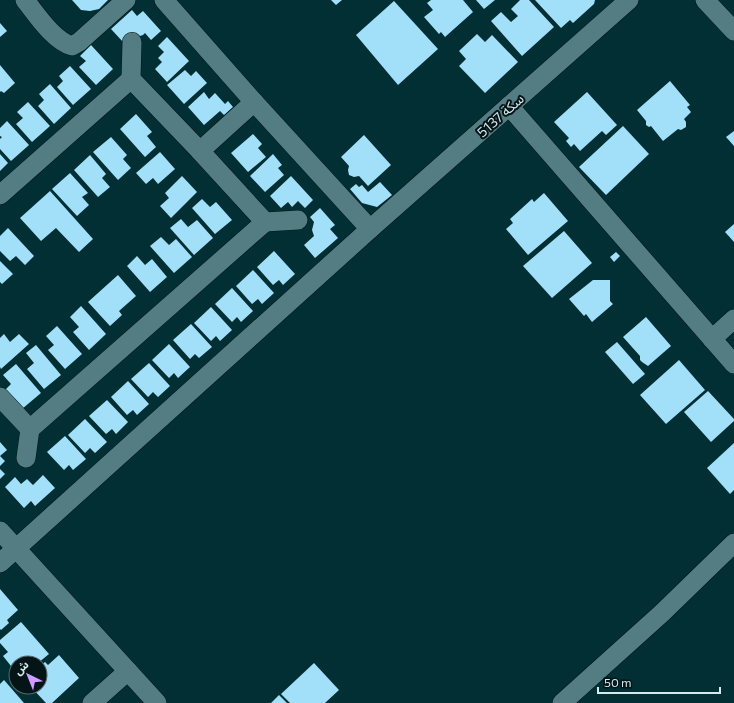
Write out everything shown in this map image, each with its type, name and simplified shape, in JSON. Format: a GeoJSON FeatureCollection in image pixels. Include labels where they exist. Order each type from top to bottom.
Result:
{"type":"FeatureCollection","features":[{"type":"Feature","properties":{"kind":"street"},"geometry":{"type":"LineString","coordinates":[[25,0],[51,31],[65,44],[72,46],[79,42],[126,0]]}},
{"type":"Feature","properties":{"kind":"street"},"geometry":{"type":"LineString","coordinates":[[164,0],[254,102],[370,229]]}},
{"type":"Feature","properties":{"kind":"street","name":"سكة 5137"},"geometry":{"type":"LineString","coordinates":[[0,563],[370,229],[629,0]]}},
{"type":"Feature","properties":{"kind":"street"},"geometry":{"type":"LineString","coordinates":[[705,0],[734,31]]}},
{"type":"Feature","properties":{"kind":"street"},"geometry":{"type":"LineString","coordinates":[[132,42],[131,79],[266,222]]}},
{"type":"Feature","properties":{"kind":"street"},"geometry":{"type":"LineString","coordinates":[[0,195],[131,79]]}},
{"type":"Feature","properties":{"kind":"street"},"geometry":{"type":"LineString","coordinates":[[200,151],[254,102]]}},
{"type":"Feature","properties":{"kind":"street"},"geometry":{"type":"LineString","coordinates":[[509,106],[734,364]]}},
{"type":"Feature","properties":{"kind":"street"},"geometry":{"type":"LineString","coordinates":[[26,458],[30,429],[266,222],[298,220]]}},
{"type":"Feature","properties":{"kind":"street"},"geometry":{"type":"LineString","coordinates":[[712,339],[734,319]]}},
{"type":"Feature","properties":{"kind":"street"},"geometry":{"type":"LineString","coordinates":[[0,397],[30,429]]}},
{"type":"Feature","properties":{"kind":"street"},"geometry":{"type":"LineString","coordinates":[[0,531],[157,703]]}},
{"type":"Feature","properties":{"kind":"street"},"geometry":{"type":"LineString","coordinates":[[562,703],[662,613],[734,543]]}},
{"type":"Feature","properties":{"kind":"street"},"geometry":{"type":"LineString","coordinates":[[92,703],[128,672]]}},
{"type":"Feature","properties":{"kind":"building"},"geometry":{"type":"Polygon","coordinates":[[[72,0],[108,0],[99,9],[90,11],[81,10],[72,0]]]}},
{"type":"Feature","properties":{"kind":"building"},"geometry":{"type":"Polygon","coordinates":[[[331,0],[342,0],[336,5],[331,0]]]}},
{"type":"Feature","properties":{"kind":"building"},"geometry":{"type":"Polygon","coordinates":[[[431,0],[463,0],[473,12],[445,37],[441,32],[439,34],[424,17],[433,10],[427,3],[431,0]]]}},
{"type":"Feature","properties":{"kind":"building"},"geometry":{"type":"Polygon","coordinates":[[[476,0],[495,0],[484,9],[476,0]]]}},
{"type":"Feature","properties":{"kind":"building"},"geometry":{"type":"Polygon","coordinates":[[[520,0],[529,0],[554,27],[522,56],[491,21],[501,12],[511,22],[518,16],[511,9],[520,0]]]}},
{"type":"Feature","properties":{"kind":"building"},"geometry":{"type":"Polygon","coordinates":[[[535,0],[595,0],[594,4],[573,23],[570,20],[561,28],[535,0]]]}},
{"type":"Feature","properties":{"kind":"building"},"geometry":{"type":"Polygon","coordinates":[[[394,1],[438,49],[398,85],[356,35],[394,1]]]}},
{"type":"Feature","properties":{"kind":"building"},"geometry":{"type":"Polygon","coordinates":[[[132,10],[137,16],[143,11],[161,31],[151,40],[145,33],[137,36],[133,33],[123,42],[111,29],[132,10]]]}},
{"type":"Feature","properties":{"kind":"building"},"geometry":{"type":"Polygon","coordinates":[[[0,23],[7,31],[0,37],[0,23]]]}},
{"type":"Feature","properties":{"kind":"building"},"geometry":{"type":"Polygon","coordinates":[[[477,34],[485,42],[492,35],[518,62],[485,93],[459,66],[466,59],[459,51],[477,34]]]}},
{"type":"Feature","properties":{"kind":"building"},"geometry":{"type":"Polygon","coordinates":[[[167,37],[189,61],[167,82],[155,69],[162,62],[158,58],[164,52],[158,46],[167,37]]]}},
{"type":"Feature","properties":{"kind":"building"},"geometry":{"type":"Polygon","coordinates":[[[91,45],[113,69],[96,85],[79,67],[86,61],[80,56],[91,45]]]}},
{"type":"Feature","properties":{"kind":"building"},"geometry":{"type":"Polygon","coordinates":[[[0,65],[15,83],[4,93],[1,91],[0,92],[0,65]]]}},
{"type":"Feature","properties":{"kind":"building"},"geometry":{"type":"Polygon","coordinates":[[[70,66],[91,89],[73,105],[57,87],[63,81],[59,76],[70,66]]]}},
{"type":"Feature","properties":{"kind":"building"},"geometry":{"type":"Polygon","coordinates":[[[185,70],[191,76],[196,71],[207,83],[184,104],[167,85],[185,70]]]}},
{"type":"Feature","properties":{"kind":"building"},"geometry":{"type":"Polygon","coordinates":[[[670,81],[690,105],[687,107],[691,112],[684,119],[686,122],[686,127],[681,130],[678,129],[663,141],[651,126],[649,127],[646,125],[646,121],[637,110],[670,81]]]}},
{"type":"Feature","properties":{"kind":"building"},"geometry":{"type":"Polygon","coordinates":[[[50,84],[71,108],[54,124],[38,106],[44,100],[39,94],[50,84]]]}},
{"type":"Feature","properties":{"kind":"building"},"geometry":{"type":"Polygon","coordinates":[[[204,92],[209,99],[215,93],[225,104],[228,101],[233,107],[224,115],[220,111],[204,125],[188,107],[204,92]]]}},
{"type":"Feature","properties":{"kind":"building"},"geometry":{"type":"Polygon","coordinates":[[[587,92],[617,125],[606,135],[602,131],[580,151],[574,144],[571,147],[566,141],[569,138],[554,122],[587,92]]]}},
{"type":"Feature","properties":{"kind":"building"},"geometry":{"type":"Polygon","coordinates":[[[28,102],[50,126],[32,142],[16,124],[23,118],[17,112],[28,102]]]}},
{"type":"Feature","properties":{"kind":"building"},"geometry":{"type":"Polygon","coordinates":[[[136,114],[152,132],[147,136],[156,147],[145,157],[120,129],[136,114]]]}},
{"type":"Feature","properties":{"kind":"building"},"geometry":{"type":"Polygon","coordinates":[[[7,121],[29,145],[11,161],[0,149],[0,139],[2,137],[0,136],[0,128],[7,121]]]}},
{"type":"Feature","properties":{"kind":"building"},"geometry":{"type":"Polygon","coordinates":[[[623,126],[649,154],[606,195],[579,167],[623,126]]]}},
{"type":"Feature","properties":{"kind":"building"},"geometry":{"type":"Polygon","coordinates":[[[734,131],[734,146],[726,137],[734,131]]]}},
{"type":"Feature","properties":{"kind":"building"},"geometry":{"type":"Polygon","coordinates":[[[253,134],[262,144],[258,148],[266,157],[248,172],[231,153],[253,134]]]}},
{"type":"Feature","properties":{"kind":"building"},"geometry":{"type":"Polygon","coordinates":[[[364,135],[391,165],[368,186],[359,176],[354,177],[349,175],[349,166],[341,157],[364,135]]]}},
{"type":"Feature","properties":{"kind":"building"},"geometry":{"type":"Polygon","coordinates":[[[111,137],[127,155],[123,159],[131,168],[118,180],[93,152],[111,137]]]}},
{"type":"Feature","properties":{"kind":"building"},"geometry":{"type":"Polygon","coordinates":[[[160,152],[175,169],[158,184],[153,178],[146,184],[136,173],[160,152]]]}},
{"type":"Feature","properties":{"kind":"building"},"geometry":{"type":"Polygon","coordinates":[[[0,154],[8,163],[0,171],[0,154]]]}},
{"type":"Feature","properties":{"kind":"building"},"geometry":{"type":"Polygon","coordinates":[[[273,154],[282,165],[278,168],[284,175],[265,192],[250,176],[273,154]]]}},
{"type":"Feature","properties":{"kind":"building"},"geometry":{"type":"Polygon","coordinates":[[[90,155],[106,174],[102,178],[110,187],[98,197],[74,170],[90,155]]]}},
{"type":"Feature","properties":{"kind":"building"},"geometry":{"type":"Polygon","coordinates":[[[70,173],[88,193],[82,197],[89,205],[77,216],[52,189],[70,173]]]}},
{"type":"Feature","properties":{"kind":"building"},"geometry":{"type":"Polygon","coordinates":[[[182,176],[197,192],[171,218],[160,206],[169,198],[165,193],[182,176]]]}},
{"type":"Feature","properties":{"kind":"building"},"geometry":{"type":"Polygon","coordinates":[[[291,176],[313,200],[305,208],[298,201],[292,207],[288,202],[281,208],[270,196],[291,176]]]}},
{"type":"Feature","properties":{"kind":"building"},"geometry":{"type":"Polygon","coordinates":[[[380,182],[392,195],[377,207],[362,203],[350,189],[356,184],[359,187],[362,185],[368,192],[380,182]]]}},
{"type":"Feature","properties":{"kind":"building"},"geometry":{"type":"Polygon","coordinates":[[[50,191],[93,239],[79,252],[56,228],[41,241],[20,218],[50,191]]]}},
{"type":"Feature","properties":{"kind":"building"},"geometry":{"type":"Polygon","coordinates":[[[544,193],[568,221],[528,255],[506,229],[513,223],[510,219],[532,199],[534,202],[544,193]]]}},
{"type":"Feature","properties":{"kind":"building"},"geometry":{"type":"Polygon","coordinates":[[[202,199],[210,207],[216,202],[232,220],[215,234],[192,208],[202,199]]]}},
{"type":"Feature","properties":{"kind":"building"},"geometry":{"type":"Polygon","coordinates":[[[320,208],[335,225],[330,229],[338,238],[315,258],[304,245],[314,236],[312,230],[314,222],[310,217],[320,208]]]}},
{"type":"Feature","properties":{"kind":"building"},"geometry":{"type":"Polygon","coordinates":[[[181,219],[188,227],[197,220],[213,238],[194,255],[170,228],[181,219]]]}},
{"type":"Feature","properties":{"kind":"building"},"geometry":{"type":"Polygon","coordinates":[[[734,224],[734,242],[725,232],[734,224]]]}},
{"type":"Feature","properties":{"kind":"building"},"geometry":{"type":"Polygon","coordinates":[[[8,228],[34,256],[25,265],[16,256],[10,261],[0,251],[0,236],[8,228]]]}},
{"type":"Feature","properties":{"kind":"building"},"geometry":{"type":"Polygon","coordinates":[[[564,231],[592,263],[552,298],[523,266],[564,231]]]}},
{"type":"Feature","properties":{"kind":"building"},"geometry":{"type":"Polygon","coordinates":[[[161,237],[169,245],[176,239],[192,257],[174,273],[150,246],[161,237]]]}},
{"type":"Feature","properties":{"kind":"building"},"geometry":{"type":"Polygon","coordinates":[[[274,251],[295,274],[283,285],[279,280],[273,285],[257,267],[274,251]]]}},
{"type":"Feature","properties":{"kind":"building"},"geometry":{"type":"Polygon","coordinates":[[[616,252],[620,256],[614,262],[610,257],[616,252]]]}},
{"type":"Feature","properties":{"kind":"building"},"geometry":{"type":"Polygon","coordinates":[[[137,256],[145,265],[152,259],[167,277],[150,292],[127,266],[137,256]]]}},
{"type":"Feature","properties":{"kind":"building"},"geometry":{"type":"Polygon","coordinates":[[[0,261],[13,274],[2,284],[0,282],[0,261]]]}},
{"type":"Feature","properties":{"kind":"building"},"geometry":{"type":"Polygon","coordinates":[[[253,270],[274,293],[262,304],[258,299],[252,304],[236,286],[253,270]]]}},
{"type":"Feature","properties":{"kind":"building"},"geometry":{"type":"Polygon","coordinates":[[[118,275],[136,296],[119,311],[122,315],[110,326],[88,302],[118,275]]]}},
{"type":"Feature","properties":{"kind":"building"},"geometry":{"type":"Polygon","coordinates":[[[593,280],[610,280],[610,301],[613,304],[592,322],[586,314],[584,316],[569,299],[593,280]]]}},
{"type":"Feature","properties":{"kind":"building"},"geometry":{"type":"Polygon","coordinates":[[[232,288],[253,311],[241,322],[237,317],[232,322],[215,304],[232,288]]]}},
{"type":"Feature","properties":{"kind":"building"},"geometry":{"type":"Polygon","coordinates":[[[81,306],[106,334],[89,350],[73,332],[79,327],[70,317],[81,306]]]}},
{"type":"Feature","properties":{"kind":"building"},"geometry":{"type":"Polygon","coordinates":[[[211,307],[232,330],[220,341],[216,336],[211,341],[194,323],[211,307]]]}},
{"type":"Feature","properties":{"kind":"building"},"geometry":{"type":"Polygon","coordinates":[[[646,317],[671,346],[648,366],[640,360],[640,356],[623,337],[646,317]]]}},
{"type":"Feature","properties":{"kind":"building"},"geometry":{"type":"Polygon","coordinates":[[[191,324],[212,347],[199,358],[195,354],[190,359],[173,340],[191,324]]]}},
{"type":"Feature","properties":{"kind":"building"},"geometry":{"type":"Polygon","coordinates":[[[57,326],[82,354],[65,369],[48,350],[54,345],[46,336],[57,326]]]}},
{"type":"Feature","properties":{"kind":"building"},"geometry":{"type":"Polygon","coordinates":[[[4,334],[10,342],[19,334],[29,344],[1,369],[0,338],[4,334]]]}},
{"type":"Feature","properties":{"kind":"building"},"geometry":{"type":"Polygon","coordinates":[[[617,342],[645,374],[633,384],[605,352],[617,342]]]}},
{"type":"Feature","properties":{"kind":"building"},"geometry":{"type":"Polygon","coordinates":[[[169,344],[190,367],[178,378],[174,373],[169,378],[152,360],[169,344]]]}},
{"type":"Feature","properties":{"kind":"building"},"geometry":{"type":"Polygon","coordinates":[[[36,345],[61,375],[44,389],[27,369],[34,363],[26,353],[36,345]]]}},
{"type":"Feature","properties":{"kind":"building"},"geometry":{"type":"Polygon","coordinates":[[[679,360],[705,390],[666,424],[640,395],[679,360]]]}},
{"type":"Feature","properties":{"kind":"building"},"geometry":{"type":"Polygon","coordinates":[[[149,363],[170,386],[158,397],[153,392],[148,397],[131,379],[149,363]]]}},
{"type":"Feature","properties":{"kind":"building"},"geometry":{"type":"Polygon","coordinates":[[[16,364],[41,393],[22,409],[5,390],[11,384],[3,375],[16,364]]]}},
{"type":"Feature","properties":{"kind":"building"},"geometry":{"type":"Polygon","coordinates":[[[128,381],[149,404],[137,415],[133,410],[127,415],[111,397],[128,381]]]}},
{"type":"Feature","properties":{"kind":"building"},"geometry":{"type":"Polygon","coordinates":[[[708,391],[734,419],[734,421],[711,442],[684,412],[708,391]]]}},
{"type":"Feature","properties":{"kind":"building"},"geometry":{"type":"Polygon","coordinates":[[[107,400],[128,422],[116,434],[112,429],[106,434],[89,416],[107,400]]]}},
{"type":"Feature","properties":{"kind":"building"},"geometry":{"type":"Polygon","coordinates":[[[85,419],[107,442],[95,453],[90,448],[85,453],[68,435],[85,419]]]}},
{"type":"Feature","properties":{"kind":"building"},"geometry":{"type":"Polygon","coordinates":[[[65,436],[86,459],[73,470],[69,465],[64,470],[47,452],[65,436]]]}},
{"type":"Feature","properties":{"kind":"building"},"geometry":{"type":"Polygon","coordinates":[[[0,442],[7,450],[0,456],[0,442]]]}},
{"type":"Feature","properties":{"kind":"building"},"geometry":{"type":"Polygon","coordinates":[[[734,443],[734,490],[730,494],[707,468],[734,443]]]}},
{"type":"Feature","properties":{"kind":"building"},"geometry":{"type":"Polygon","coordinates":[[[0,456],[5,461],[0,466],[0,456]]]}},
{"type":"Feature","properties":{"kind":"building"},"geometry":{"type":"Polygon","coordinates":[[[0,469],[5,474],[0,479],[0,469]]]}},
{"type":"Feature","properties":{"kind":"building"},"geometry":{"type":"Polygon","coordinates":[[[43,475],[55,488],[35,506],[31,501],[24,508],[5,487],[15,477],[21,484],[27,479],[33,485],[43,475]]]}},
{"type":"Feature","properties":{"kind":"building"},"geometry":{"type":"Polygon","coordinates":[[[0,589],[18,610],[7,620],[9,623],[1,630],[0,629],[0,589]]]}},
{"type":"Feature","properties":{"kind":"building"},"geometry":{"type":"Polygon","coordinates":[[[21,622],[49,654],[8,655],[8,662],[3,656],[8,652],[0,643],[0,640],[21,622]]]}},
{"type":"Feature","properties":{"kind":"building"},"geometry":{"type":"Polygon","coordinates":[[[59,655],[79,678],[52,703],[46,703],[38,695],[48,695],[48,665],[59,655]]]}},
{"type":"Feature","properties":{"kind":"building"},"geometry":{"type":"Polygon","coordinates":[[[314,663],[339,690],[325,703],[290,703],[281,694],[314,663]]]}},
{"type":"Feature","properties":{"kind":"building"},"geometry":{"type":"Polygon","coordinates":[[[4,680],[8,685],[8,695],[17,695],[24,703],[0,703],[0,684],[4,680]]]}},
{"type":"Feature","properties":{"kind":"building"},"geometry":{"type":"Polygon","coordinates":[[[279,695],[287,703],[271,703],[279,695]]]}}]}
